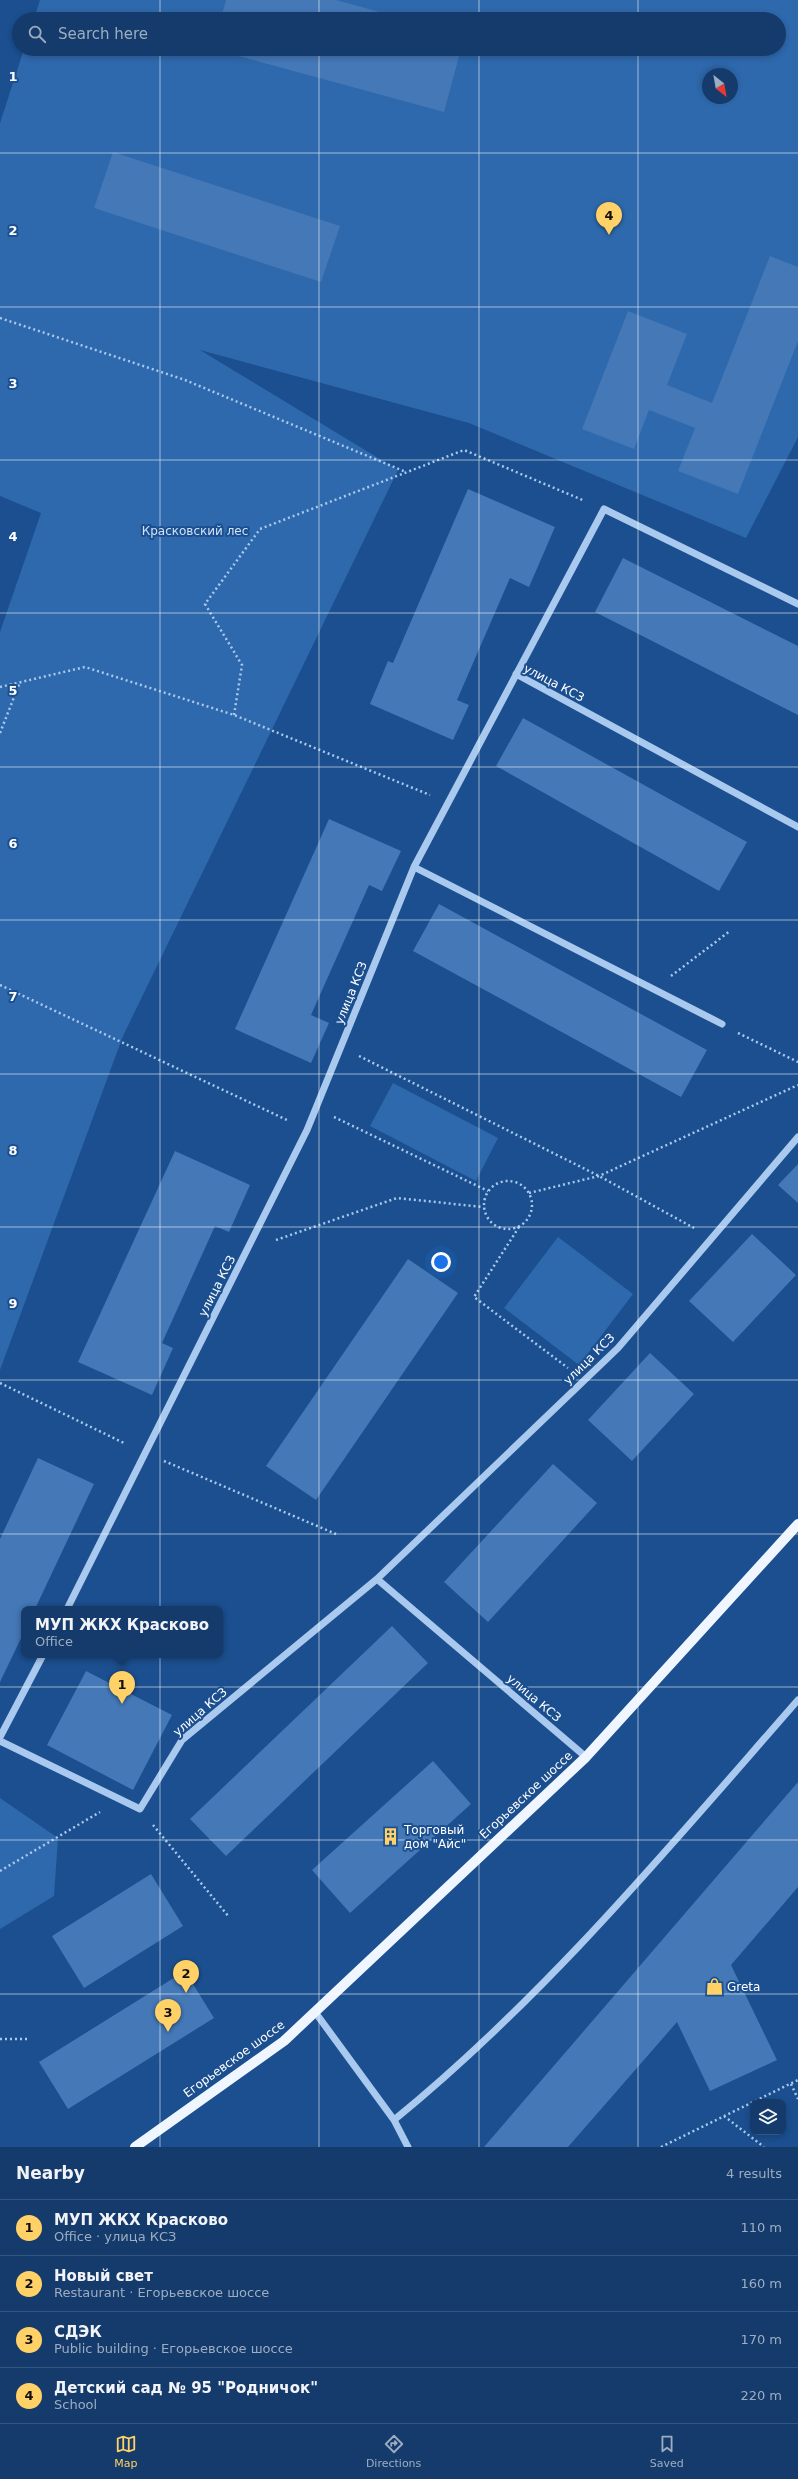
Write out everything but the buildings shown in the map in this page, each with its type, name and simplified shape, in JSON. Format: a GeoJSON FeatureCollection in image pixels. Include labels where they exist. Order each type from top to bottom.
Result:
{"type":"FeatureCollection","features":[{"type":"Feature","properties":{"kind":"main road","name":"Егорьевское шоссе"},"geometry":{"type":"LineString","coordinates":[[134,2147],[284,2041],[315,2012],[586,1757],[798,1524]]}},
{"type":"Feature","properties":{"kind":"street"},"geometry":{"type":"LineString","coordinates":[[516,674],[604,509],[798,604]]}},
{"type":"Feature","properties":{"kind":"street","name":"улица КСЗ"},"geometry":{"type":"LineString","coordinates":[[69,1606],[307,1130],[414,867],[516,674],[798,828]]}},
{"type":"Feature","properties":{"kind":"street"},"geometry":{"type":"LineString","coordinates":[[414,867],[722,1024]]}},
{"type":"Feature","properties":{"kind":"street","name":"улица КСЗ"},"geometry":{"type":"LineString","coordinates":[[140,1809],[182,1740],[376,1579],[618,1348],[798,1137]]}},
{"type":"Feature","properties":{"kind":"street","name":"улица КСЗ"},"geometry":{"type":"LineString","coordinates":[[376,1579],[586,1757]]}},
{"type":"Feature","properties":{"kind":"street"},"geometry":{"type":"LineString","coordinates":[[0,1737],[41,1658]]}},
{"type":"Feature","properties":{"kind":"street"},"geometry":{"type":"LineString","coordinates":[[394,2120],[438,2085],[576,1951],[798,1700]]}},
{"type":"Feature","properties":{"kind":"street"},"geometry":{"type":"LineString","coordinates":[[0,1741],[140,1809]]}},
{"type":"Feature","properties":{"kind":"street"},"geometry":{"type":"LineString","coordinates":[[315,2012],[394,2120],[408,2147]]}},
{"type":"Feature","properties":{"kind":"path"},"geometry":{"type":"LineString","coordinates":[[0,318],[185,380],[406,472]]}},
{"type":"Feature","properties":{"kind":"path"},"geometry":{"type":"LineString","coordinates":[[234,715],[242,665],[205,604],[260,529],[464,450],[604,509]]}},
{"type":"Feature","properties":{"kind":"path"},"geometry":{"type":"LineString","coordinates":[[0,687],[85,667],[234,715],[448,802]]}},
{"type":"Feature","properties":{"kind":"path"},"geometry":{"type":"LineString","coordinates":[[0,733],[20,682]]}},
{"type":"Feature","properties":{"kind":"path"},"geometry":{"type":"LineString","coordinates":[[654,989],[730,931]]}},
{"type":"Feature","properties":{"kind":"path"},"geometry":{"type":"LineString","coordinates":[[0,985],[307,1130]]}},
{"type":"Feature","properties":{"kind":"path"},"geometry":{"type":"LineString","coordinates":[[722,1024],[798,1062]]}},
{"type":"Feature","properties":{"kind":"path"},"geometry":{"type":"LineString","coordinates":[[341,1047],[599,1176],[712,1238]]}},
{"type":"Feature","properties":{"kind":"path"},"geometry":{"type":"LineString","coordinates":[[529,1193],[599,1176],[798,1085]]}},
{"type":"Feature","properties":{"kind":"path"},"geometry":{"type":"LineString","coordinates":[[316,1108],[488,1191]]}},
{"type":"Feature","properties":{"kind":"path"},"geometry":{"type":"LineString","coordinates":[[501,1182],[517,1182],[529,1193],[533,1209],[525,1223],[512,1230],[496,1226],[485,1214],[484,1206],[488,1191],[501,1182]]}},
{"type":"Feature","properties":{"kind":"path"},"geometry":{"type":"LineString","coordinates":[[247,1250],[397,1198],[484,1206]]}},
{"type":"Feature","properties":{"kind":"path"},"geometry":{"type":"LineString","coordinates":[[519,1227],[474,1297],[584,1380]]}},
{"type":"Feature","properties":{"kind":"path"},"geometry":{"type":"LineString","coordinates":[[0,1383],[146,1453],[336,1534]]}},
{"type":"Feature","properties":{"kind":"path"},"geometry":{"type":"LineString","coordinates":[[0,1871],[121,1800]]}},
{"type":"Feature","properties":{"kind":"path"},"geometry":{"type":"LineString","coordinates":[[140,1809],[229,1917]]}},
{"type":"Feature","properties":{"kind":"path"},"geometry":{"type":"LineString","coordinates":[[0,2039],[30,2039]]}},
{"type":"Feature","properties":{"kind":"path"},"geometry":{"type":"LineString","coordinates":[[661,2147],[798,2080]]}},
{"type":"Feature","properties":{"kind":"path"},"geometry":{"type":"LineString","coordinates":[[790,2084],[798,2099]]}},
{"type":"Feature","properties":{"kind":"path"},"geometry":{"type":"LineString","coordinates":[[724,2116],[764,2147]]}},
{"type":"Feature","properties":{"kind":"green space","name":"Красковский лес"},"geometry":{"type":"Polygon","coordinates":[[[40,0],[798,0],[798,437],[746,538],[469,423],[200,350],[398,470],[123,1036],[0,1370],[0,632],[41,513],[0,496],[0,123],[22,56],[786,56],[786,12],[36,12],[40,0]]]}},
{"type":"Feature","properties":{"kind":"green space"},"geometry":{"type":"Polygon","coordinates":[[[393,1083],[498,1138],[476,1181],[370,1126],[393,1083]]]}},
{"type":"Feature","properties":{"kind":"green space"},"geometry":{"type":"Polygon","coordinates":[[[558,1237],[633,1294],[579,1365],[504,1308],[558,1237]]]}},
{"type":"Feature","properties":{"kind":"green space"},"geometry":{"type":"Polygon","coordinates":[[[0,1798],[58,1838],[54,1896],[0,1929],[0,1798]]]}},
{"type":"Feature","properties":{"kind":"place","name":"Детский сад № 95 \"Родничок\""},"geometry":{"type":"Point","coordinates":[609,235]}},
{"type":"Feature","properties":{"kind":"place","name":"МУП ЖКХ Красково"},"geometry":{"type":"Point","coordinates":[122,1704]}},
{"type":"Feature","properties":{"kind":"place","name":"Торговый дом \"Айс\""},"geometry":{"type":"Point","coordinates":[391,1837]}},
{"type":"Feature","properties":{"kind":"place","name":"Greta"},"geometry":{"type":"Point","coordinates":[714,1987]}},
{"type":"Feature","properties":{"kind":"place","name":"Новый свет"},"geometry":{"type":"Point","coordinates":[186,1993]}},
{"type":"Feature","properties":{"kind":"place","name":"СДЭК"},"geometry":{"type":"Point","coordinates":[168,2032]}}]}
